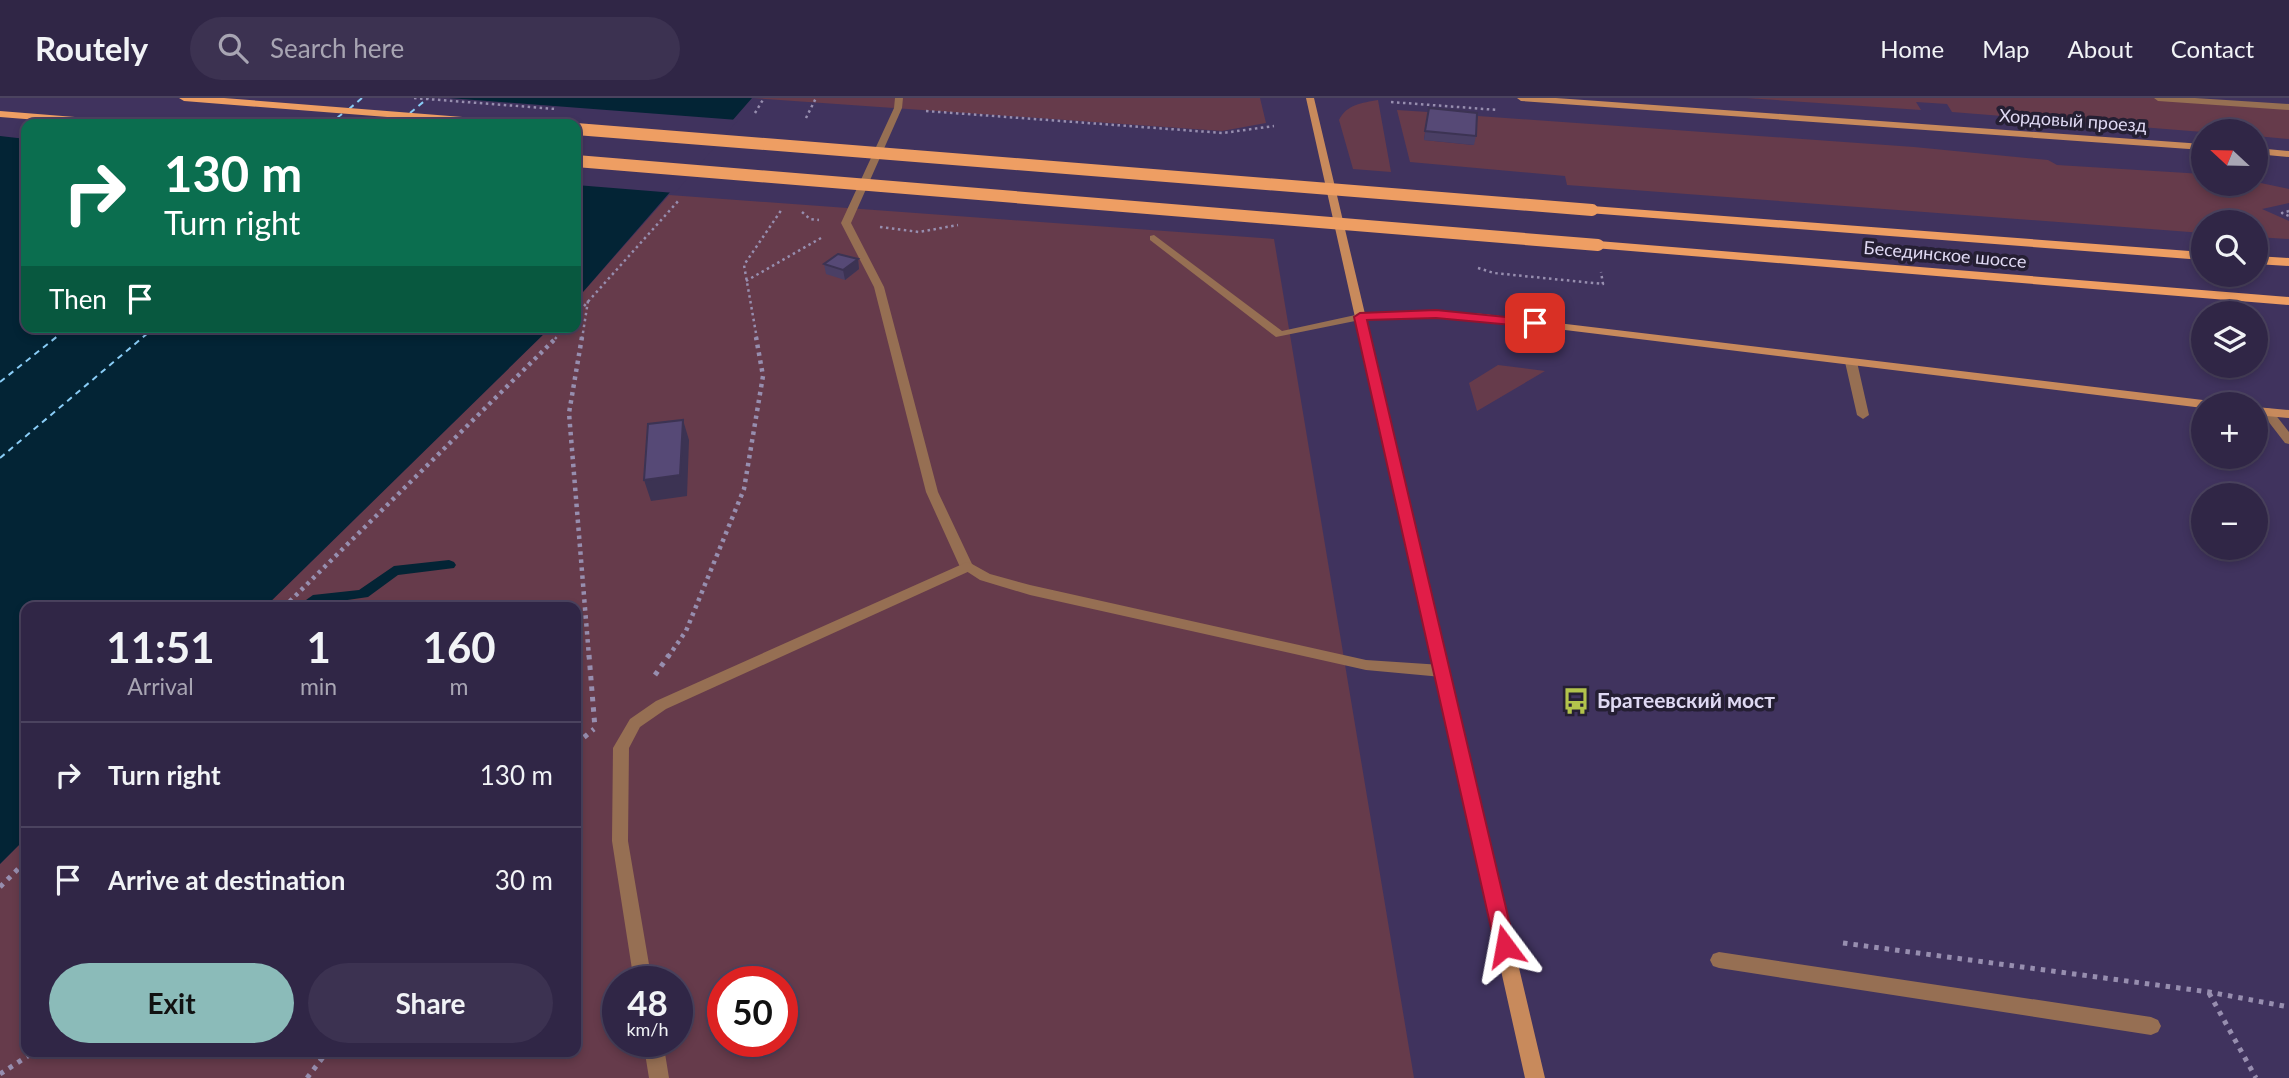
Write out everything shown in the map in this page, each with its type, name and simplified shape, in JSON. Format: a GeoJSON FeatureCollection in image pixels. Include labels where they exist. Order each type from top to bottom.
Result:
{"type":"FeatureCollection","features":[{"type":"Feature","properties":{"kind":"main road"},"geometry":{"type":"LineString","coordinates":[[184,98],[451,119]]}},
{"type":"Feature","properties":{"kind":"main road"},"geometry":{"type":"LineString","coordinates":[[1310,98],[1535,1078]]}},
{"type":"Feature","properties":{"kind":"main road","name":"Хордовый проезд"},"geometry":{"type":"LineString","coordinates":[[1521,98],[2191,146]]}},
{"type":"Feature","properties":{"kind":"main road"},"geometry":{"type":"LineString","coordinates":[[0,114],[62,119]]}},
{"type":"Feature","properties":{"kind":"main road","name":"Бесединское шоссе"},"geometry":{"type":"LineString","coordinates":[[581,129],[2191,255]]}},
{"type":"Feature","properties":{"kind":"main road"},"geometry":{"type":"LineString","coordinates":[[2268,152],[2289,154]]}},
{"type":"Feature","properties":{"kind":"main road","name":"Бесединское шоссе"},"geometry":{"type":"LineString","coordinates":[[581,161],[2289,301]]}},
{"type":"Feature","properties":{"kind":"main road"},"geometry":{"type":"LineString","coordinates":[[2268,261],[2289,262]]}},
{"type":"Feature","properties":{"kind":"main road"},"geometry":{"type":"LineString","coordinates":[[1360,317],[1436,314],[1483,317],[2191,403]]}},
{"type":"Feature","properties":{"kind":"main road"},"geometry":{"type":"LineString","coordinates":[[2268,412],[2289,414]]}},
{"type":"Feature","properties":{"kind":"street"},"geometry":{"type":"LineString","coordinates":[[899,98],[898,108],[846,223],[879,287],[932,492],[967,567],[985,577],[1030,590],[1366,664],[1442,671]]}},
{"type":"Feature","properties":{"kind":"street"},"geometry":{"type":"LineString","coordinates":[[2158,98],[2289,107]]}},
{"type":"Feature","properties":{"kind":"street"},"geometry":{"type":"LineString","coordinates":[[1154,238],[1280,335],[1360,317]]}},
{"type":"Feature","properties":{"kind":"street"},"geometry":{"type":"LineString","coordinates":[[1851,362],[1863,415]]}},
{"type":"Feature","properties":{"kind":"street"},"geometry":{"type":"LineString","coordinates":[[2268,418],[2289,440]]}},
{"type":"Feature","properties":{"kind":"street"},"geometry":{"type":"LineString","coordinates":[[640,966],[620,841],[621,748],[635,723],[660,705],[967,567]]}},
{"type":"Feature","properties":{"kind":"street"},"geometry":{"type":"LineString","coordinates":[[1719,960],[2151,1026]]}},
{"type":"Feature","properties":{"kind":"street"},"geometry":{"type":"LineString","coordinates":[[656,1057],[659,1078]]}},
{"type":"Feature","properties":{"kind":"path"},"geometry":{"type":"LineString","coordinates":[[751,117],[764,98]]}},
{"type":"Feature","properties":{"kind":"path"},"geometry":{"type":"LineString","coordinates":[[898,108],[968,116],[1223,133],[1273,126]]}},
{"type":"Feature","properties":{"kind":"path"},"geometry":{"type":"LineString","coordinates":[[581,309],[683,196]]}},
{"type":"Feature","properties":{"kind":"path"},"geometry":{"type":"LineString","coordinates":[[654,676],[686,631],[744,489],[763,376],[744,265],[782,209]]}},
{"type":"Feature","properties":{"kind":"path"},"geometry":{"type":"LineString","coordinates":[[746,281],[846,223]]}},
{"type":"Feature","properties":{"kind":"path"},"geometry":{"type":"LineString","coordinates":[[1469,265],[1494,273],[1603,284],[1601,271]]}},
{"type":"Feature","properties":{"kind":"path"},"geometry":{"type":"LineString","coordinates":[[588,301],[569,413],[595,729]]}},
{"type":"Feature","properties":{"kind":"path"},"geometry":{"type":"LineString","coordinates":[[289,602],[542,354],[560,333]]}},
{"type":"Feature","properties":{"kind":"path"},"geometry":{"type":"LineString","coordinates":[[581,740],[605,720]]}},
{"type":"Feature","properties":{"kind":"path"},"geometry":{"type":"LineString","coordinates":[[0,887],[21,866]]}},
{"type":"Feature","properties":{"kind":"path"},"geometry":{"type":"LineString","coordinates":[[1839,942],[2209,992],[2289,1007]]}},
{"type":"Feature","properties":{"kind":"path"},"geometry":{"type":"LineString","coordinates":[[2209,992],[2256,1078]]}},
{"type":"Feature","properties":{"kind":"path"},"geometry":{"type":"LineString","coordinates":[[0,1074],[26,1057]]}},
{"type":"Feature","properties":{"kind":"path"},"geometry":{"type":"LineString","coordinates":[[307,1078],[323,1057]]}},
{"type":"Feature","properties":{"kind":"shaded area"},"geometry":{"type":"Polygon","coordinates":[[[753,98],[1260,98],[1266,123],[1222,131],[753,98]]]}},
{"type":"Feature","properties":{"kind":"shaded area"},"geometry":{"type":"Polygon","coordinates":[[[1746,98],[2158,98],[2289,107],[2289,139],[2268,137],[2268,119],[2191,119],[2191,131],[1952,112],[1947,104],[1916,102],[1921,110],[1746,98]]]}},
{"type":"Feature","properties":{"kind":"shaded area"},"geometry":{"type":"Polygon","coordinates":[[[1378,100],[1391,172],[1353,169],[1339,120],[1351,107],[1378,100]]]}},
{"type":"Feature","properties":{"kind":"shaded area"},"geometry":{"type":"Polygon","coordinates":[[[1397,110],[1428,112],[1424,140],[1473,145],[1478,116],[1914,147],[2048,160],[2057,165],[2191,173],[2191,196],[2268,196],[2268,185],[2289,189],[2289,203],[2262,209],[2264,210],[2191,210],[2191,232],[1567,185],[1565,176],[1410,162],[1397,110]]]}},
{"type":"Feature","properties":{"kind":"shaded area"},"geometry":{"type":"Polygon","coordinates":[[[669,195],[1274,239],[1414,1078],[0,1078],[0,864],[21,843],[21,1057],[581,1057],[581,602],[270,602],[545,333],[581,333],[581,294],[669,195]]]}},
{"type":"Feature","properties":{"kind":"shaded area"},"geometry":{"type":"Polygon","coordinates":[[[2268,212],[2289,221],[2289,239],[2268,238],[2268,212]]]}},
{"type":"Feature","properties":{"kind":"shaded area"},"geometry":{"type":"Polygon","coordinates":[[[1498,365],[1545,371],[1477,411],[1469,383],[1498,365]]]}},
{"type":"Feature","properties":{"kind":"water"},"geometry":{"type":"Polygon","coordinates":[[[0,98],[752,98],[581,294],[581,119],[21,119],[21,333],[545,333],[270,602],[21,602],[21,843],[0,864],[0,98]]]}},
{"type":"Feature","properties":{"kind":"pier"},"geometry":{"type":"Polygon","coordinates":[[[0,98],[449,98],[738,120],[675,193],[581,185],[581,119],[21,119],[21,138],[0,136],[0,98]]]}},
{"type":"Feature","properties":{"kind":"building"},"geometry":{"type":"Polygon","coordinates":[[[1429,108],[1477,113],[1476,136],[1425,131],[1429,108]]]}},
{"type":"Feature","properties":{"kind":"building"},"geometry":{"type":"Polygon","coordinates":[[[838,254],[858,259],[843,270],[824,264],[838,254]]]}},
{"type":"Feature","properties":{"kind":"building"},"geometry":{"type":"Polygon","coordinates":[[[683,420],[680,475],[644,480],[648,424],[683,420]]]}},
{"type":"Feature","properties":{"kind":"waterway"},"geometry":{"type":"LineString","coordinates":[[313,600],[363,594],[394,571],[449,565]]}},
{"type":"Feature","properties":{"kind":"ferry route"},"geometry":{"type":"LineString","coordinates":[[349,109],[362,98]]}},
{"type":"Feature","properties":{"kind":"ferry route"},"geometry":{"type":"LineString","coordinates":[[410,113],[428,98]]}},
{"type":"Feature","properties":{"kind":"ferry route"},"geometry":{"type":"LineString","coordinates":[[336,119],[342,114]]}},
{"type":"Feature","properties":{"kind":"ferry route"},"geometry":{"type":"LineString","coordinates":[[0,382],[61,333]]}},
{"type":"Feature","properties":{"kind":"ferry route"},"geometry":{"type":"LineString","coordinates":[[0,458],[148,333]]}},
{"type":"Feature","properties":{"kind":"place","name":"Братеевский мост"},"geometry":{"type":"Point","coordinates":[1576,701]}},
{"type":"Feature","properties":{"kind":"route"},"geometry":{"type":"LineString","coordinates":[[1505,946],[1360,317],[1436,314],[1535,323]]}}]}
